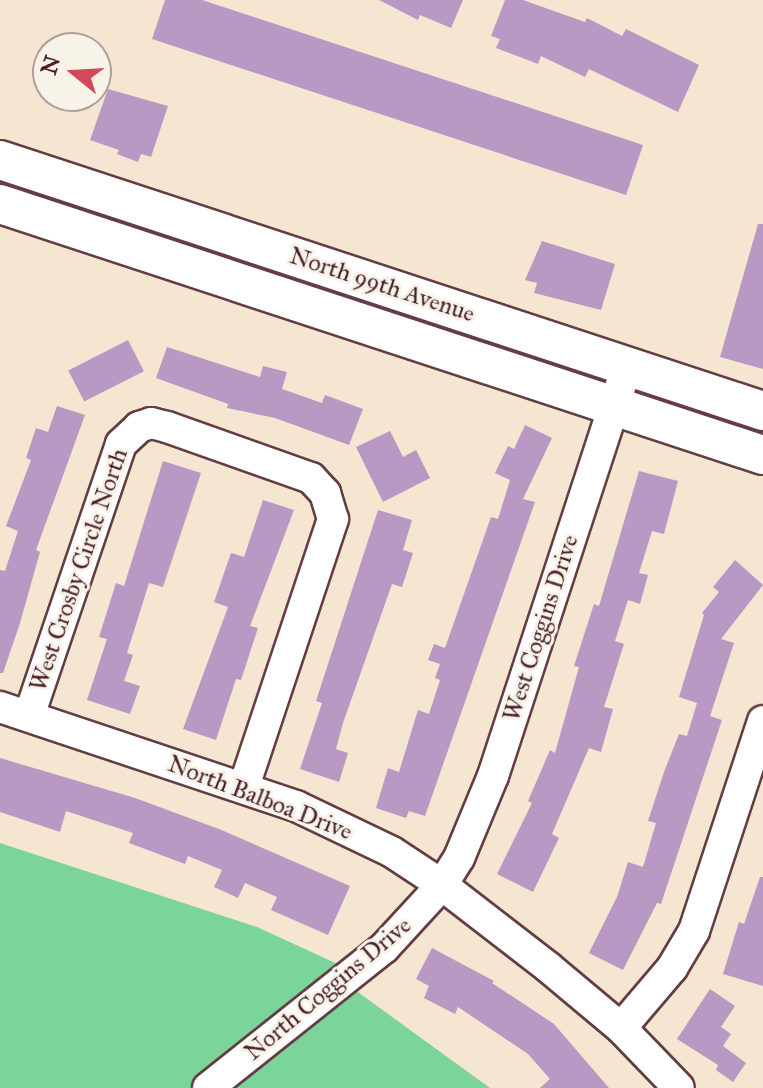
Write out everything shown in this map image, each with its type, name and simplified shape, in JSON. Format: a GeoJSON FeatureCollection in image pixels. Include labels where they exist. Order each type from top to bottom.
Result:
{"type":"FeatureCollection","features":[{"type":"Feature","properties":{"kind":"main road","name":"North 99th Avenue"},"geometry":{"type":"LineString","coordinates":[[0,160],[763,411]]}},
{"type":"Feature","properties":{"kind":"main road","name":"North 99th Avenue"},"geometry":{"type":"LineString","coordinates":[[0,204],[763,455]]}},
{"type":"Feature","properties":{"kind":"street","name":"West Coggins Drive"},"geometry":{"type":"LineString","coordinates":[[442,885],[474,828],[493,776],[627,366]]}},
{"type":"Feature","properties":{"kind":"street","name":"West Crosby Circle North"},"geometry":{"type":"LineString","coordinates":[[29,716],[111,466],[127,435],[151,423],[228,448],[311,478],[325,493],[333,519],[244,787]]}},
{"type":"Feature","properties":{"kind":"street","name":"North Balboa Drive"},"geometry":{"type":"LineString","coordinates":[[0,707],[244,787],[346,828],[392,852],[442,885],[621,1028],[679,1088]]}},
{"type":"Feature","properties":{"kind":"street"},"geometry":{"type":"LineString","coordinates":[[621,1028],[672,968],[694,931],[763,721]]}},
{"type":"Feature","properties":{"kind":"street","name":"North Coggins Drive"},"geometry":{"type":"LineString","coordinates":[[208,1088],[384,948],[442,885]]}},
{"type":"Feature","properties":{"kind":"green space"},"geometry":{"type":"Polygon","coordinates":[[[0,843],[257,927],[355,972],[344,982],[490,1088],[0,1088],[0,843]]]}},
{"type":"Feature","properties":{"kind":"building"},"geometry":{"type":"Polygon","coordinates":[[[165,0],[202,0],[643,145],[626,195],[152,39],[165,0]]]}},
{"type":"Feature","properties":{"kind":"building"},"geometry":{"type":"Polygon","coordinates":[[[379,0],[463,0],[451,28],[420,15],[418,20],[379,0]]]}},
{"type":"Feature","properties":{"kind":"building"},"geometry":{"type":"Polygon","coordinates":[[[505,0],[523,0],[585,22],[587,18],[622,36],[626,29],[699,65],[678,112],[589,69],[585,77],[541,56],[538,64],[496,48],[500,39],[491,36],[505,0]]]}},
{"type":"Feature","properties":{"kind":"building"},"geometry":{"type":"Polygon","coordinates":[[[112,90],[168,106],[151,157],[141,154],[138,162],[117,154],[119,150],[90,140],[100,112],[112,112],[112,90]]]}},
{"type":"Feature","properties":{"kind":"building"},"geometry":{"type":"Polygon","coordinates":[[[758,224],[763,224],[763,369],[720,357],[758,224]]]}},
{"type":"Feature","properties":{"kind":"building"},"geometry":{"type":"Polygon","coordinates":[[[542,241],[615,264],[601,310],[534,293],[537,283],[525,280],[542,241]]]}},
{"type":"Feature","properties":{"kind":"building"},"geometry":{"type":"Polygon","coordinates":[[[128,340],[144,371],[84,402],[68,370],[128,340]]]}},
{"type":"Feature","properties":{"kind":"building"},"geometry":{"type":"Polygon","coordinates":[[[167,347],[260,377],[263,366],[287,372],[282,389],[322,403],[325,395],[363,409],[349,445],[275,418],[227,408],[228,404],[156,378],[167,347]]]}},
{"type":"Feature","properties":{"kind":"building"},"geometry":{"type":"Polygon","coordinates":[[[57,406],[85,415],[36,550],[40,552],[20,623],[3,673],[0,673],[0,570],[5,571],[18,531],[6,526],[31,460],[26,458],[36,428],[48,432],[57,406]]]}},
{"type":"Feature","properties":{"kind":"building"},"geometry":{"type":"Polygon","coordinates":[[[525,425],[552,438],[523,499],[535,502],[425,816],[409,811],[406,818],[376,808],[388,768],[399,772],[418,710],[429,714],[440,680],[435,678],[440,664],[428,660],[434,644],[445,648],[491,517],[498,519],[510,480],[495,473],[508,446],[514,449],[525,425]]]}},
{"type":"Feature","properties":{"kind":"building"},"geometry":{"type":"Polygon","coordinates":[[[390,431],[403,457],[416,450],[430,478],[383,502],[356,447],[390,431]]]}},
{"type":"Feature","properties":{"kind":"building"},"geometry":{"type":"Polygon","coordinates":[[[163,461],[201,473],[163,587],[149,583],[127,653],[133,655],[124,681],[140,686],[130,714],[87,700],[107,639],[99,637],[116,583],[124,586],[163,461]]]}},
{"type":"Feature","properties":{"kind":"building"},"geometry":{"type":"Polygon","coordinates":[[[639,471],[678,481],[664,534],[652,531],[639,573],[648,575],[640,604],[628,600],[615,641],[624,644],[604,707],[613,709],[601,752],[589,748],[552,834],[559,838],[533,892],[497,874],[532,803],[528,801],[550,750],[555,753],[579,667],[574,666],[594,604],[599,606],[639,471]]]}},
{"type":"Feature","properties":{"kind":"building"},"geometry":{"type":"Polygon","coordinates":[[[263,500],[294,510],[250,626],[258,628],[241,680],[236,679],[216,740],[183,729],[228,607],[214,602],[231,553],[244,557],[263,500]]]}},
{"type":"Feature","properties":{"kind":"building"},"geometry":{"type":"Polygon","coordinates":[[[378,510],[412,520],[403,550],[413,553],[402,587],[392,584],[343,723],[336,749],[348,753],[339,782],[300,769],[322,703],[316,701],[378,510]]]}},
{"type":"Feature","properties":{"kind":"building"},"geometry":{"type":"Polygon","coordinates":[[[735,560],[763,585],[721,639],[734,643],[710,716],[722,720],[661,904],[657,903],[623,970],[589,953],[617,897],[628,862],[643,867],[656,823],[648,821],[664,772],[679,734],[687,736],[697,703],[679,697],[704,615],[702,613],[719,592],[713,587],[735,560]]]}},
{"type":"Feature","properties":{"kind":"building"},"geometry":{"type":"Polygon","coordinates":[[[0,758],[135,798],[219,829],[350,886],[328,935],[271,910],[277,897],[245,883],[238,898],[214,887],[222,870],[188,856],[185,864],[129,843],[133,833],[66,811],[60,832],[0,812],[0,758]]]}},
{"type":"Feature","properties":{"kind":"building"},"geometry":{"type":"Polygon","coordinates":[[[760,877],[763,877],[763,986],[723,974],[739,922],[744,924],[760,877]]]}},
{"type":"Feature","properties":{"kind":"building"},"geometry":{"type":"Polygon","coordinates":[[[432,948],[494,981],[492,983],[554,1024],[609,1088],[540,1088],[550,1079],[528,1054],[458,1007],[455,1014],[424,998],[429,986],[416,979],[432,948]]]}},
{"type":"Feature","properties":{"kind":"building"},"geometry":{"type":"Polygon","coordinates":[[[710,989],[735,1006],[721,1027],[731,1034],[723,1046],[746,1063],[733,1082],[716,1070],[718,1065],[677,1039],[710,989]]]}}]}
